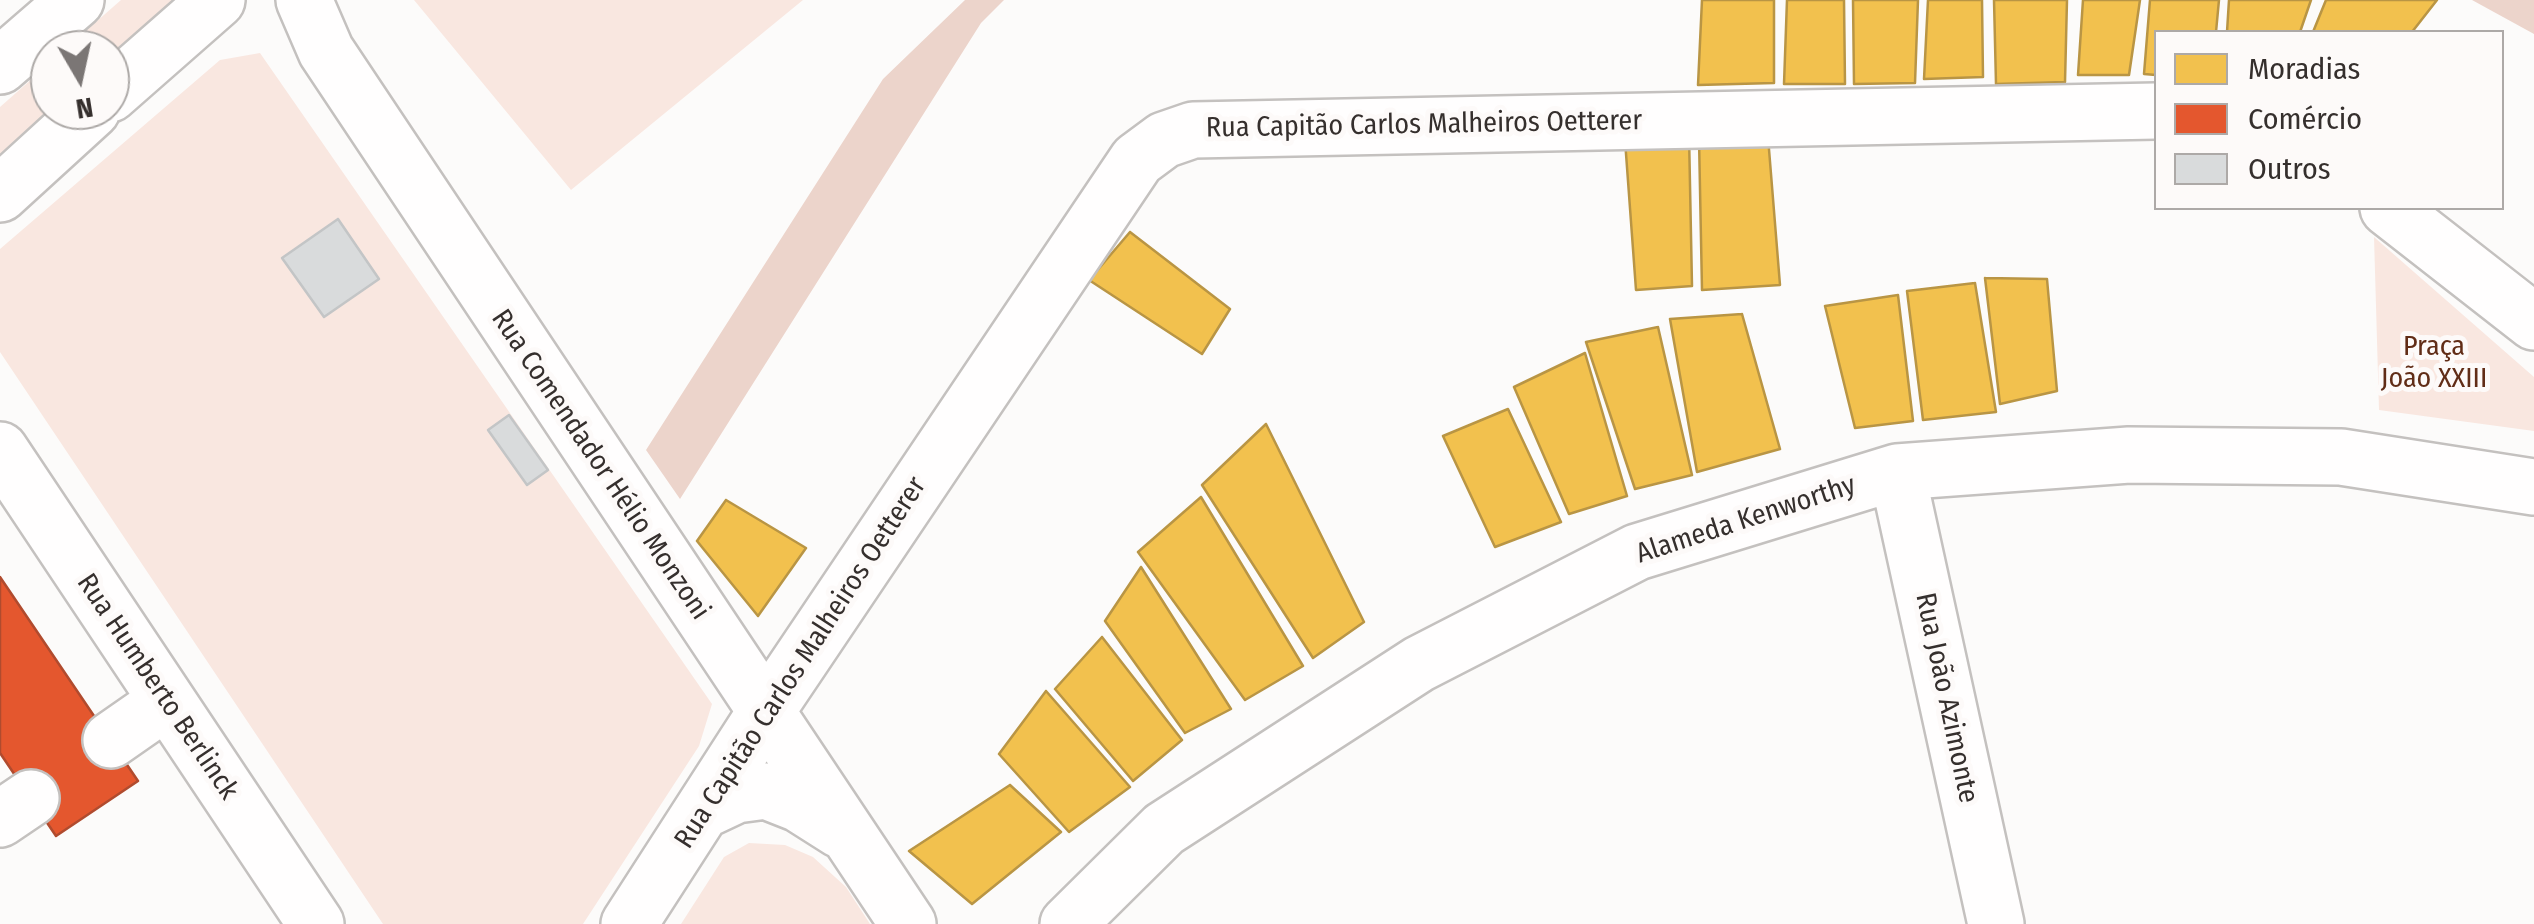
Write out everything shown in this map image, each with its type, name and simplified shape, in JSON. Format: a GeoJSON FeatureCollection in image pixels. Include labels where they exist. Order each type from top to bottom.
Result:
{"type":"FeatureCollection","features":[{"type":"Feature","properties":{"kind":"main road"},"geometry":{"type":"LineString","coordinates":[[0,66],[76,0]]}},
{"type":"Feature","properties":{"kind":"main road"},"geometry":{"type":"LineString","coordinates":[[130,76],[217,0]]}},
{"type":"Feature","properties":{"kind":"main road","name":"Rua Comendador Hélio Monzoni"},"geometry":{"type":"LineString","coordinates":[[304,0],[326,51],[908,924]]}},
{"type":"Feature","properties":{"kind":"main road","name":"Rua Capitão Carlos Malheiros Oetterer"},"geometry":{"type":"LineString","coordinates":[[629,924],[765,713],[1137,160],[1164,140],[1194,130],[2154,111]]}},
{"type":"Feature","properties":{"kind":"main road"},"geometry":{"type":"LineString","coordinates":[[0,194],[70,130]]}},
{"type":"Feature","properties":{"kind":"main road"},"geometry":{"type":"LineString","coordinates":[[2391,210],[2534,322]]}},
{"type":"Feature","properties":{"kind":"main road","name":"Rua Humberto Berlinck"},"geometry":{"type":"LineString","coordinates":[[0,450],[316,924]]}},
{"type":"Feature","properties":{"kind":"main road","name":"Alameda Kenworthy"},"geometry":{"type":"LineString","coordinates":[[1068,924],[1164,828],[1418,664],[1637,552],[1896,472],[2129,455],[2340,458],[2534,486]]}},
{"type":"Feature","properties":{"kind":"main road","name":"Rua João Azimonte"},"geometry":{"type":"LineString","coordinates":[[1896,472],[1996,924]]}},
{"type":"Feature","properties":{"kind":"main road"},"geometry":{"type":"LineString","coordinates":[[111,740],[167,701]]}},
{"type":"Feature","properties":{"kind":"main road"},"geometry":{"type":"LineString","coordinates":[[702,811],[736,795],[766,791],[799,804],[847,834]]}},
{"type":"Feature","properties":{"kind":"green space"},"geometry":{"type":"Polygon","coordinates":[[[121,0],[180,0],[130,45],[130,30],[87,30],[121,0]]]}},
{"type":"Feature","properties":{"kind":"green space"},"geometry":{"type":"Polygon","coordinates":[[[414,0],[803,0],[571,190],[414,0]]]}},
{"type":"Feature","properties":{"kind":"green space"},"geometry":{"type":"Polygon","coordinates":[[[260,53],[712,704],[699,746],[583,924],[383,924],[0,352],[0,249],[220,60],[260,53]]]}},
{"type":"Feature","properties":{"kind":"green space"},"geometry":{"type":"Polygon","coordinates":[[[30,81],[30,130],[35,130],[0,161],[0,107],[30,81]]]}},
{"type":"Feature","properties":{"kind":"green space","name":"Praça João XXIII"},"geometry":{"type":"Polygon","coordinates":[[[2374,237],[2534,377],[2534,431],[2379,410],[2374,237]]]}},
{"type":"Feature","properties":{"kind":"green space"},"geometry":{"type":"Polygon","coordinates":[[[749,843],[785,845],[813,857],[846,887],[870,924],[681,924],[724,857],[749,843]]]}},
{"type":"Feature","properties":{"kind":"shaded area"},"geometry":{"type":"Polygon","coordinates":[[[965,0],[1004,0],[981,23],[680,499],[646,450],[883,79],[965,0]]]}},
{"type":"Feature","properties":{"kind":"shaded area"},"geometry":{"type":"Polygon","coordinates":[[[2472,0],[2534,0],[2534,34],[2472,0]]]}},
{"type":"Feature","properties":{"kind":"building: Moradias"},"geometry":{"type":"Polygon","coordinates":[[[1702,0],[1774,0],[1774,83],[1698,85],[1702,0]]]}},
{"type":"Feature","properties":{"kind":"building: Moradias"},"geometry":{"type":"Polygon","coordinates":[[[1787,0],[1844,0],[1845,84],[1784,84],[1787,0]]]}},
{"type":"Feature","properties":{"kind":"building: Moradias"},"geometry":{"type":"Polygon","coordinates":[[[1853,0],[1918,0],[1915,83],[1854,84],[1853,0]]]}},
{"type":"Feature","properties":{"kind":"building: Moradias"},"geometry":{"type":"Polygon","coordinates":[[[1928,0],[1982,0],[1983,77],[1924,79],[1928,0]]]}},
{"type":"Feature","properties":{"kind":"building: Moradias"},"geometry":{"type":"Polygon","coordinates":[[[1994,0],[2067,0],[2065,82],[1996,84],[1994,0]]]}},
{"type":"Feature","properties":{"kind":"building: Moradias"},"geometry":{"type":"Polygon","coordinates":[[[2083,0],[2140,0],[2129,75],[2078,75],[2083,0]]]}},
{"type":"Feature","properties":{"kind":"building: Moradias"},"geometry":{"type":"Polygon","coordinates":[[[2150,0],[2219,0],[2216,30],[2154,30],[2154,75],[2144,74],[2150,0]]]}},
{"type":"Feature","properties":{"kind":"building: Moradias"},"geometry":{"type":"Polygon","coordinates":[[[2229,0],[2311,0],[2301,30],[2227,30],[2229,0]]]}},
{"type":"Feature","properties":{"kind":"building: Moradias"},"geometry":{"type":"Polygon","coordinates":[[[2326,0],[2437,0],[2414,30],[2314,30],[2326,0]]]}},
{"type":"Feature","properties":{"kind":"building: Moradias"},"geometry":{"type":"Polygon","coordinates":[[[1689,134],[1692,286],[1636,290],[1625,140],[1689,134]]]}},
{"type":"Feature","properties":{"kind":"building: Moradias"},"geometry":{"type":"Polygon","coordinates":[[[1768,137],[1780,285],[1702,290],[1699,138],[1768,137]]]}},
{"type":"Feature","properties":{"kind":"building: Moradias"},"geometry":{"type":"Polygon","coordinates":[[[1130,232],[1230,309],[1202,354],[1089,280],[1130,232]]]}},
{"type":"Feature","properties":{"kind":"building: Moradias"},"geometry":{"type":"Polygon","coordinates":[[[1985,278],[2047,279],[2057,391],[2000,404],[1985,278]]]}},
{"type":"Feature","properties":{"kind":"building: Moradias"},"geometry":{"type":"Polygon","coordinates":[[[1975,283],[1996,412],[1923,420],[1907,291],[1975,283]]]}},
{"type":"Feature","properties":{"kind":"building: Moradias"},"geometry":{"type":"Polygon","coordinates":[[[1898,295],[1913,421],[1855,428],[1825,306],[1898,295]]]}},
{"type":"Feature","properties":{"kind":"building: Moradias"},"geometry":{"type":"Polygon","coordinates":[[[1742,314],[1780,449],[1697,472],[1670,319],[1742,314]]]}},
{"type":"Feature","properties":{"kind":"building: Moradias"},"geometry":{"type":"Polygon","coordinates":[[[1658,327],[1692,475],[1635,489],[1586,342],[1658,327]]]}},
{"type":"Feature","properties":{"kind":"building: Moradias"},"geometry":{"type":"Polygon","coordinates":[[[1585,353],[1627,496],[1569,514],[1514,387],[1585,353]]]}},
{"type":"Feature","properties":{"kind":"building: Moradias"},"geometry":{"type":"Polygon","coordinates":[[[1508,409],[1561,522],[1495,547],[1443,436],[1508,409]]]}},
{"type":"Feature","properties":{"kind":"building: Moradias"},"geometry":{"type":"Polygon","coordinates":[[[1266,424],[1364,622],[1313,658],[1202,485],[1266,424]]]}},
{"type":"Feature","properties":{"kind":"building: Moradias"},"geometry":{"type":"Polygon","coordinates":[[[1201,497],[1303,666],[1245,700],[1138,552],[1201,497]]]}},
{"type":"Feature","properties":{"kind":"building: Moradias"},"geometry":{"type":"Polygon","coordinates":[[[726,500],[806,548],[758,616],[697,541],[726,500]]]}},
{"type":"Feature","properties":{"kind":"building: Moradias"},"geometry":{"type":"Polygon","coordinates":[[[1141,567],[1231,709],[1185,733],[1105,621],[1141,567]]]}},
{"type":"Feature","properties":{"kind":"building: Moradias"},"geometry":{"type":"Polygon","coordinates":[[[1102,637],[1182,740],[1133,781],[1055,689],[1102,637]]]}},
{"type":"Feature","properties":{"kind":"building: Moradias"},"geometry":{"type":"Polygon","coordinates":[[[1046,691],[1130,787],[1069,832],[999,754],[1046,691]]]}},
{"type":"Feature","properties":{"kind":"building: Moradias"},"geometry":{"type":"Polygon","coordinates":[[[1010,785],[1061,832],[972,904],[909,851],[1010,785]]]}},
{"type":"Feature","properties":{"kind":"building: Comércio"},"geometry":{"type":"Polygon","coordinates":[[[0,577],[138,781],[56,836],[0,753],[0,577]]]}},
{"type":"Feature","properties":{"kind":"building: Outros"},"geometry":{"type":"Polygon","coordinates":[[[338,219],[379,279],[324,317],[282,258],[338,219]]]}},
{"type":"Feature","properties":{"kind":"building: Outros"},"geometry":{"type":"Polygon","coordinates":[[[509,415],[548,470],[527,485],[488,430],[509,415]]]}}]}
